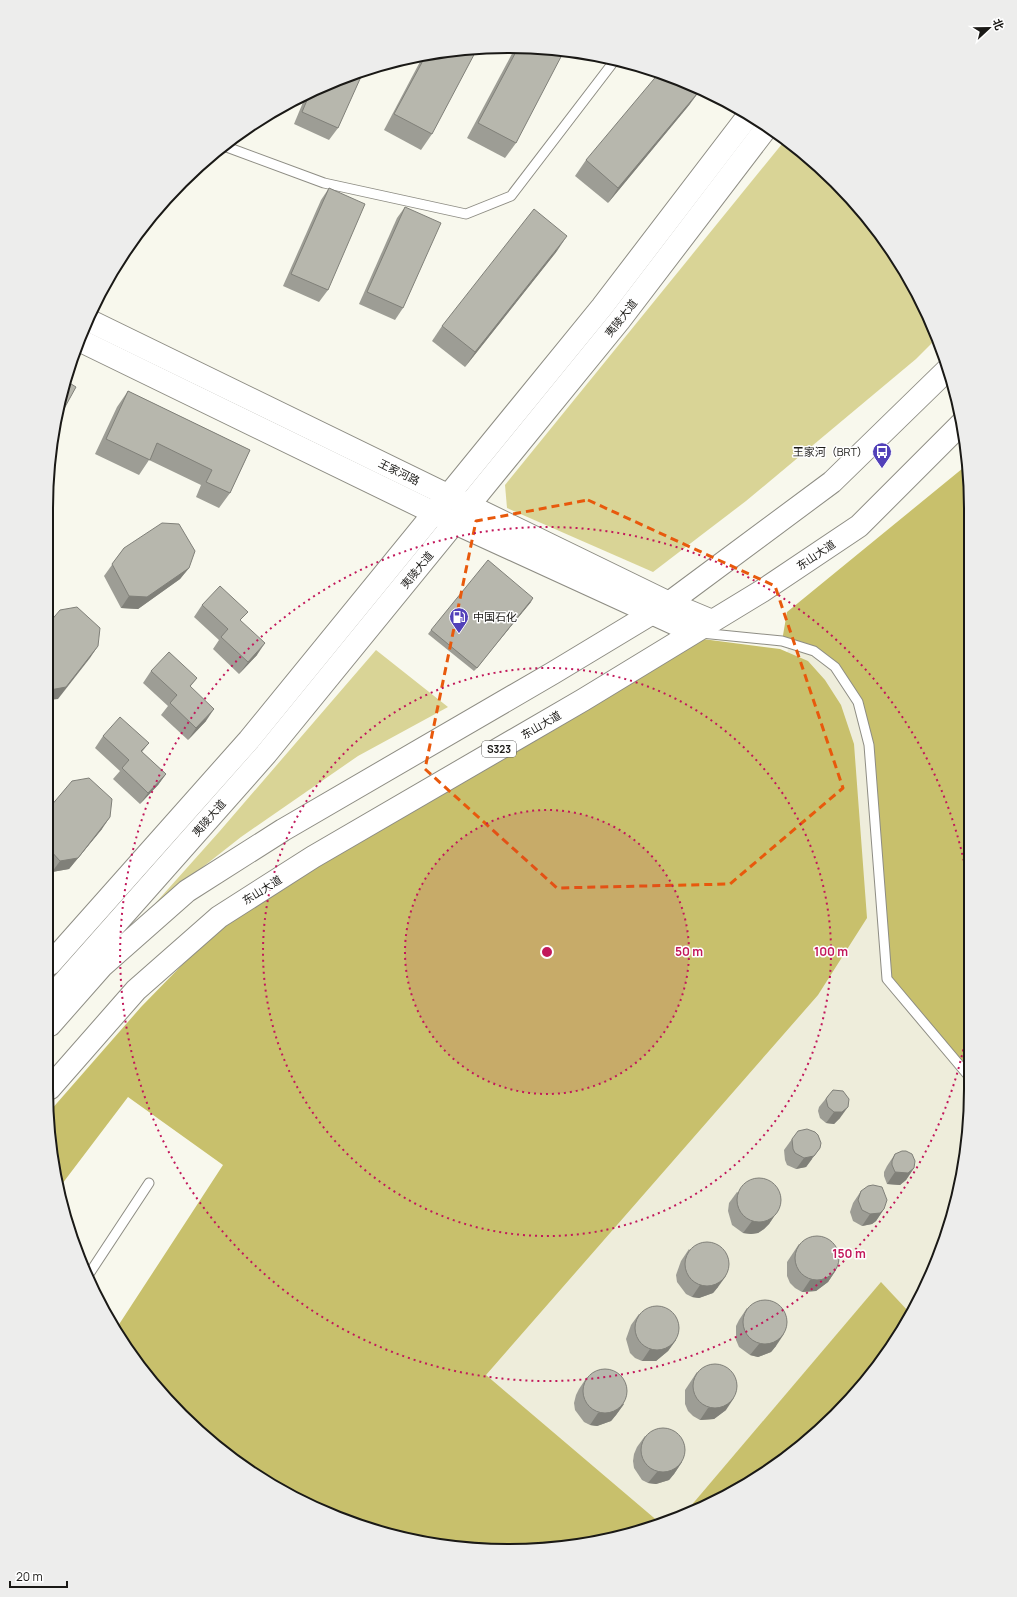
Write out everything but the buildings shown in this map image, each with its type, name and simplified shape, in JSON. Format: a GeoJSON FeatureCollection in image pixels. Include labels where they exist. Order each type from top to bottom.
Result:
{"type":"FeatureCollection","features":[{"type":"Feature","properties":{"kind":"main road","name":"夷陵大道"},"geometry":{"type":"LineString","coordinates":[[53,961],[249,740],[602,307],[745,120]]}},
{"type":"Feature","properties":{"kind":"main road","name":"夷陵大道"},"geometry":{"type":"LineString","coordinates":[[53,995],[266,754],[619,321],[764,132]]}},
{"type":"Feature","properties":{"kind":"main road","name":"王家河路"},"geometry":{"type":"LineString","coordinates":[[93,322],[469,505],[660,609],[693,632]]}},
{"type":"Feature","properties":{"kind":"main road","name":"王家河路"},"geometry":{"type":"LineString","coordinates":[[85,343],[455,523],[660,609],[712,621]]}},
{"type":"Feature","properties":{"kind":"main road"},"geometry":{"type":"LineString","coordinates":[[53,1022],[102,966],[187,891],[289,826],[553,673],[660,609],[832,482],[943,374]]}},
{"type":"Feature","properties":{"kind":"main road","name":"东山大道"},"geometry":{"type":"LineString","coordinates":[[53,1085],[136,990],[218,917],[313,857],[583,700],[762,591],[859,526],[956,429]]}},
{"type":"Feature","properties":{"kind":"lane"},"geometry":{"type":"LineString","coordinates":[[230,148],[324,183],[466,214],[511,196],[611,65]]}},
{"type":"Feature","properties":{"kind":"lane"},"geometry":{"type":"LineString","coordinates":[[693,632],[782,642],[814,651],[835,667],[858,702],[869,745],[887,979],[964,1070]]}},
{"type":"Feature","properties":{"kind":"lane"},"geometry":{"type":"LineString","coordinates":[[91,1270],[149,1183]]}},
{"type":"Feature","properties":{"kind":"highlighted area"},"geometry":{"type":"Polygon","coordinates":[[[588,500],[775,586],[843,788],[730,884],[557,888],[425,769],[476,521],[588,500]]]}},
{"type":"Feature","properties":{"kind":"shaded area"},"geometry":{"type":"Polygon","coordinates":[[[782,144],[831,186],[870,231],[903,281],[917,307],[932,343],[916,359],[746,501],[653,572],[507,508],[505,485],[782,144]]]}},
{"type":"Feature","properties":{"kind":"shaded area"},"geometry":{"type":"Polygon","coordinates":[[[962,469],[964,508],[964,1070],[887,979],[869,745],[858,702],[835,667],[814,651],[782,641],[787,612],[962,469]]]}},
{"type":"Feature","properties":{"kind":"shaded area"},"geometry":{"type":"Polygon","coordinates":[[[801,600],[964,736],[963,1118],[955,1177],[940,1235],[917,1290],[887,1342],[870,1366],[831,1411],[786,1450],[762,1467],[710,1497],[655,1520],[626,1528],[568,1540],[538,1543],[477,1543],[420,1038],[753,781],[801,600]]]}},
{"type":"Feature","properties":{"kind":"shaded area"},"geometry":{"type":"Polygon","coordinates":[[[695,638],[780,649],[808,661],[825,680],[841,705],[854,744],[867,918],[818,995],[486,1375],[656,1520],[597,1535],[568,1540],[508,1544],[449,1540],[420,1535],[362,1520],[307,1497],[255,1467],[231,1450],[186,1411],[147,1366],[119,1324],[223,1165],[128,1097],[63,1182],[57,1148],[54,1107],[141,1007],[222,924],[695,638]]]}},
{"type":"Feature","properties":{"kind":"shaded area"},"geometry":{"type":"Polygon","coordinates":[[[376,650],[448,707],[358,756],[241,837],[152,907],[219,832],[376,650]]]}},
{"type":"Feature","properties":{"kind":"shaded area"},"geometry":{"type":"Polygon","coordinates":[[[881,1282],[907,1309],[887,1342],[851,1389],[831,1411],[786,1450],[736,1483],[691,1505],[881,1282]]]}},
{"type":"Feature","properties":{"kind":"place","name":"王家河（BRT）"},"geometry":{"type":"Point","coordinates":[882,469]}},
{"type":"Feature","properties":{"kind":"place","name":"中国石化"},"geometry":{"type":"Point","coordinates":[459,634]}}]}
